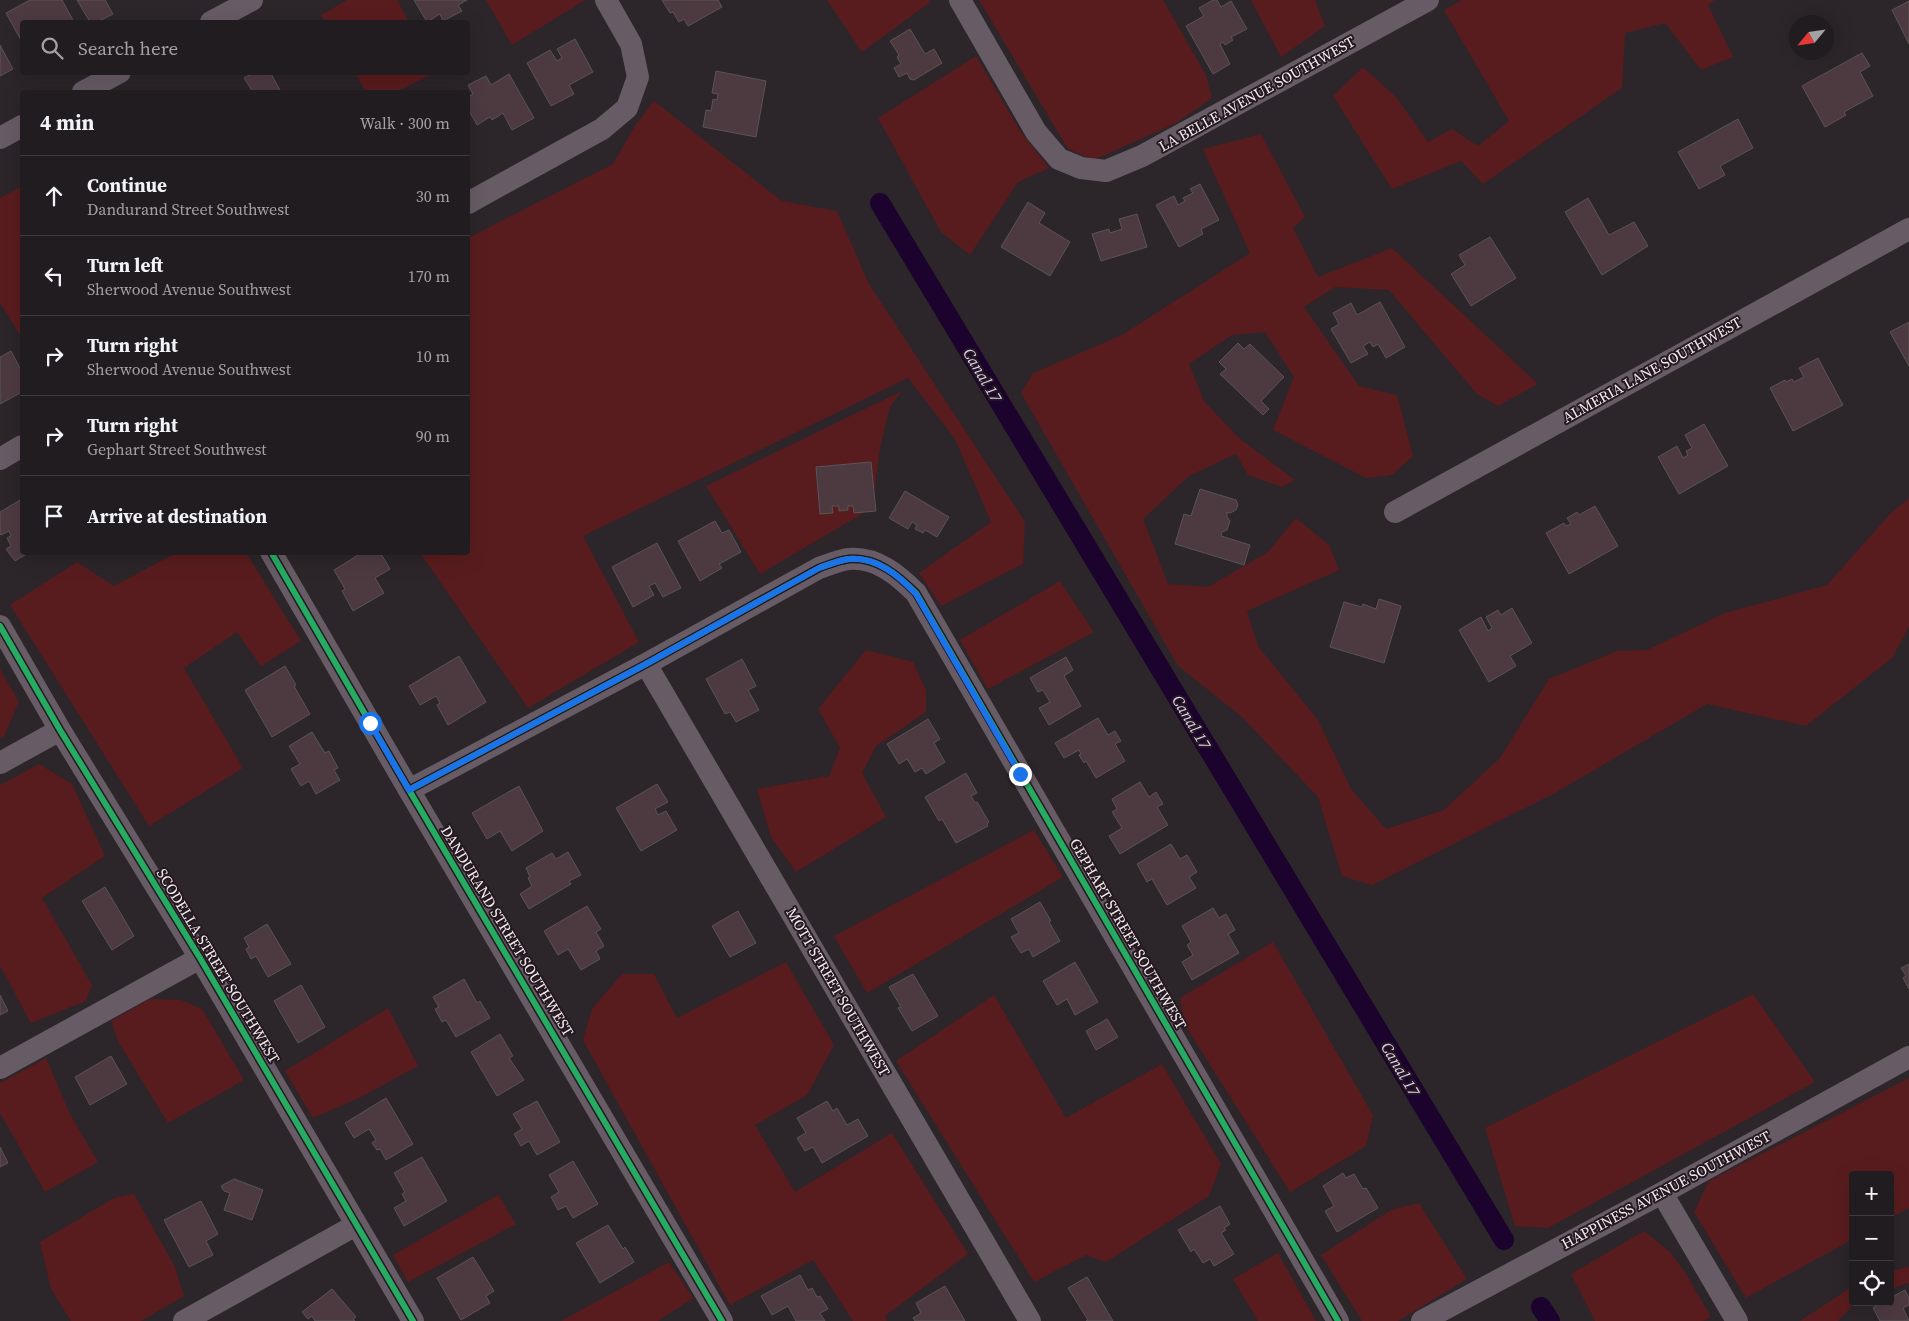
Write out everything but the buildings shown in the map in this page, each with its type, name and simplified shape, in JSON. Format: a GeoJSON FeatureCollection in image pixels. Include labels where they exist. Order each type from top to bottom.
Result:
{"type":"FeatureCollection","features":[{"type":"Feature","properties":{"kind":"street"},"geometry":{"type":"LineString","coordinates":[[215,20],[252,0]]}},
{"type":"Feature","properties":{"kind":"street"},"geometry":{"type":"LineString","coordinates":[[470,202],[602,129],[626,108],[638,77],[631,44],[606,0]]}},
{"type":"Feature","properties":{"kind":"street","name":"LA BELLE AVENUE SOUTHWEST"},"geometry":{"type":"LineString","coordinates":[[960,0],[1036,132],[1059,159],[1081,168],[1106,171],[1134,160],[1428,0]]}},
{"type":"Feature","properties":{"kind":"street"},"geometry":{"type":"LineString","coordinates":[[87,90],[114,75]]}},
{"type":"Feature","properties":{"kind":"street"},"geometry":{"type":"LineString","coordinates":[[0,138],[20,127]]}},
{"type":"Feature","properties":{"kind":"street","name":"ALMERIA LANE SOUTHWEST"},"geometry":{"type":"LineString","coordinates":[[1395,512],[1909,228]]}},
{"type":"Feature","properties":{"kind":"street"},"geometry":{"type":"LineString","coordinates":[[0,459],[20,447]]}},
{"type":"Feature","properties":{"kind":"street","name":"DANDURAND STREET SOUTHWEST"},"geometry":{"type":"LineString","coordinates":[[274,555],[409,790],[722,1321]]}},
{"type":"Feature","properties":{"kind":"street","name":"GEPHART STREET SOUTHWEST"},"geometry":{"type":"LineString","coordinates":[[646,664],[819,568],[849,559],[872,562],[900,577],[916,594],[1338,1321]]}},
{"type":"Feature","properties":{"kind":"street","name":"SCODELLA STREET SOUTHWEST"},"geometry":{"type":"LineString","coordinates":[[0,626],[60,730],[200,958],[413,1321]]}},
{"type":"Feature","properties":{"kind":"street"},"geometry":{"type":"LineString","coordinates":[[409,790],[646,664]]}},
{"type":"Feature","properties":{"kind":"street","name":"MOTT STREET SOUTHWEST"},"geometry":{"type":"LineString","coordinates":[[646,664],[1030,1321]]}},
{"type":"Feature","properties":{"kind":"street"},"geometry":{"type":"LineString","coordinates":[[0,763],[60,730]]}},
{"type":"Feature","properties":{"kind":"street"},"geometry":{"type":"LineString","coordinates":[[0,1068],[200,958]]}},
{"type":"Feature","properties":{"kind":"street","name":"HAPPINESS AVENUE SOUTHWEST"},"geometry":{"type":"LineString","coordinates":[[1422,1321],[1662,1194],[1909,1057]]}},
{"type":"Feature","properties":{"kind":"street"},"geometry":{"type":"LineString","coordinates":[[1662,1194],[1736,1321]]}},
{"type":"Feature","properties":{"kind":"street"},"geometry":{"type":"LineString","coordinates":[[184,1321],[356,1225]]}},
{"type":"Feature","properties":{"kind":"shaded area"},"geometry":{"type":"Polygon","coordinates":[[[347,0],[397,0],[408,20],[324,20],[321,15],[347,0]]]}},
{"type":"Feature","properties":{"kind":"shaded area"},"geometry":{"type":"Polygon","coordinates":[[[486,0],[585,0],[512,45],[486,0]]]}},
{"type":"Feature","properties":{"kind":"shaded area"},"geometry":{"type":"Polygon","coordinates":[[[827,0],[930,0],[928,4],[862,52],[827,0]]]}},
{"type":"Feature","properties":{"kind":"shaded area"},"geometry":{"type":"Polygon","coordinates":[[[979,0],[1163,0],[1206,75],[1212,98],[1176,123],[1094,160],[1068,149],[979,0]]]}},
{"type":"Feature","properties":{"kind":"shaded area"},"geometry":{"type":"Polygon","coordinates":[[[1251,0],[1315,0],[1325,26],[1281,57],[1251,0]]]}},
{"type":"Feature","properties":{"kind":"shaded area"},"geometry":{"type":"Polygon","coordinates":[[[1462,0],[1715,0],[1708,5],[1733,57],[1701,70],[1665,23],[1625,33],[1622,88],[1483,184],[1461,161],[1392,189],[1333,96],[1363,67],[1396,97],[1428,142],[1452,129],[1478,146],[1509,121],[1444,10],[1462,0]]]}},
{"type":"Feature","properties":{"kind":"shaded area"},"geometry":{"type":"Polygon","coordinates":[[[976,56],[1021,132],[1049,168],[1018,182],[970,255],[941,232],[878,118],[976,56]]]}},
{"type":"Feature","properties":{"kind":"shaded area"},"geometry":{"type":"Polygon","coordinates":[[[356,75],[431,75],[400,90],[365,90],[356,75]]]}},
{"type":"Feature","properties":{"kind":"shaded area"},"geometry":{"type":"Polygon","coordinates":[[[654,101],[782,201],[837,211],[869,284],[1025,522],[1023,564],[941,606],[919,573],[991,522],[955,439],[908,378],[583,536],[639,642],[528,708],[421,555],[470,555],[470,237],[613,164],[636,124],[654,101]]]}},
{"type":"Feature","properties":{"kind":"shaded area"},"geometry":{"type":"Polygon","coordinates":[[[1261,134],[1305,217],[1293,228],[1318,277],[1392,248],[1538,384],[1498,406],[1477,394],[1389,290],[1335,287],[1304,307],[1359,386],[1397,395],[1413,456],[1392,475],[1366,478],[1273,430],[1294,377],[1265,332],[1232,335],[1189,364],[1204,401],[1239,438],[1295,480],[1282,487],[1248,475],[1236,454],[1189,476],[1143,519],[1168,584],[1208,587],[1268,552],[1296,518],[1329,545],[1339,570],[1247,611],[1258,646],[1318,720],[1351,789],[1386,829],[1444,810],[1500,758],[1549,679],[1617,651],[1647,650],[1725,613],[1827,585],[1890,514],[1909,498],[1909,627],[1892,658],[1806,726],[1707,704],[1555,793],[1372,885],[1342,876],[1318,797],[1242,717],[1178,666],[1021,393],[1033,373],[1122,335],[1250,253],[1203,149],[1261,134]]]}},
{"type":"Feature","properties":{"kind":"shaded area"},"geometry":{"type":"Polygon","coordinates":[[[20,187],[20,335],[0,303],[0,198],[20,187]]]}},
{"type":"Feature","properties":{"kind":"shaded area"},"geometry":{"type":"Polygon","coordinates":[[[902,391],[890,407],[880,448],[872,508],[760,574],[706,486],[902,391]]]}},
{"type":"Feature","properties":{"kind":"shaded area"},"geometry":{"type":"Polygon","coordinates":[[[172,555],[247,555],[301,641],[261,666],[237,632],[184,668],[243,768],[149,826],[10,605],[77,562],[114,586],[172,555]]]}},
{"type":"Feature","properties":{"kind":"shaded area"},"geometry":{"type":"Polygon","coordinates":[[[1060,581],[1094,632],[988,689],[960,640],[1060,581]]]}},
{"type":"Feature","properties":{"kind":"shaded area"},"geometry":{"type":"Polygon","coordinates":[[[866,650],[913,662],[926,690],[926,712],[876,746],[862,773],[886,817],[796,872],[771,837],[757,789],[829,776],[840,748],[818,709],[866,650]]]}},
{"type":"Feature","properties":{"kind":"shaded area"},"geometry":{"type":"Polygon","coordinates":[[[0,669],[19,702],[4,736],[0,738],[0,669]]]}},
{"type":"Feature","properties":{"kind":"shaded area"},"geometry":{"type":"Polygon","coordinates":[[[39,764],[72,784],[105,856],[42,898],[92,985],[86,1001],[31,1023],[0,966],[0,785],[39,764]]]}},
{"type":"Feature","properties":{"kind":"shaded area"},"geometry":{"type":"Polygon","coordinates":[[[1034,830],[1063,877],[867,993],[834,936],[1034,830]]]}},
{"type":"Feature","properties":{"kind":"shaded area"},"geometry":{"type":"Polygon","coordinates":[[[1273,942],[1373,1115],[1366,1146],[1290,1192],[1185,1025],[1180,998],[1273,942]]]}},
{"type":"Feature","properties":{"kind":"shaded area"},"geometry":{"type":"Polygon","coordinates":[[[786,962],[834,1045],[807,1095],[755,1125],[795,1192],[892,1133],[968,1254],[885,1316],[887,1321],[853,1321],[813,1260],[730,1305],[583,1040],[592,1009],[622,974],[654,974],[677,1018],[786,962]]]}},
{"type":"Feature","properties":{"kind":"shaded area"},"geometry":{"type":"Polygon","coordinates":[[[1753,994],[1815,1082],[1548,1228],[1515,1226],[1485,1128],[1753,994]]]}},
{"type":"Feature","properties":{"kind":"shaded area"},"geometry":{"type":"Polygon","coordinates":[[[994,995],[1066,1118],[1162,1064],[1221,1164],[1209,1196],[1106,1262],[1086,1255],[1034,1282],[896,1061],[994,995]]]}},
{"type":"Feature","properties":{"kind":"shaded area"},"geometry":{"type":"Polygon","coordinates":[[[150,999],[181,1000],[202,1009],[244,1080],[168,1123],[119,1043],[111,1021],[150,999]]]}},
{"type":"Feature","properties":{"kind":"shaded area"},"geometry":{"type":"Polygon","coordinates":[[[388,1008],[418,1066],[361,1097],[313,1118],[285,1071],[388,1008]]]}},
{"type":"Feature","properties":{"kind":"shaded area"},"geometry":{"type":"Polygon","coordinates":[[[46,1058],[70,1114],[98,1162],[45,1192],[0,1113],[0,1083],[46,1058]]]}},
{"type":"Feature","properties":{"kind":"shaded area"},"geometry":{"type":"Polygon","coordinates":[[[1909,1078],[1909,1208],[1894,1216],[1894,1171],[1849,1171],[1849,1241],[1746,1298],[1694,1212],[1709,1181],[1909,1078]]]}},
{"type":"Feature","properties":{"kind":"shaded area"},"geometry":{"type":"Polygon","coordinates":[[[134,1194],[174,1265],[184,1296],[141,1321],[71,1321],[51,1289],[40,1242],[114,1198],[134,1194]]]}},
{"type":"Feature","properties":{"kind":"shaded area"},"geometry":{"type":"Polygon","coordinates":[[[498,1195],[516,1224],[408,1282],[393,1255],[498,1195]]]}},
{"type":"Feature","properties":{"kind":"shaded area"},"geometry":{"type":"Polygon","coordinates":[[[1419,1203],[1467,1279],[1398,1321],[1362,1321],[1321,1255],[1391,1210],[1419,1203]]]}},
{"type":"Feature","properties":{"kind":"shaded area"},"geometry":{"type":"Polygon","coordinates":[[[1644,1231],[1670,1252],[1686,1274],[1711,1317],[1703,1321],[1595,1321],[1571,1274],[1644,1231]]]}},
{"type":"Feature","properties":{"kind":"shaded area"},"geometry":{"type":"Polygon","coordinates":[[[1278,1253],[1316,1321],[1258,1321],[1233,1279],[1278,1253]]]}},
{"type":"Feature","properties":{"kind":"shaded area"},"geometry":{"type":"Polygon","coordinates":[[[669,1262],[693,1298],[658,1321],[561,1321],[669,1262]]]}},
{"type":"Feature","properties":{"kind":"shaded area"},"geometry":{"type":"Polygon","coordinates":[[[1909,1267],[1909,1283],[1894,1288],[1894,1270],[1909,1267]]]}},
{"type":"Feature","properties":{"kind":"shaded area"},"geometry":{"type":"Polygon","coordinates":[[[1849,1289],[1849,1306],[1852,1306],[1838,1321],[1800,1321],[1849,1289]]]}},
{"type":"Feature","properties":{"kind":"waterway","name":"Canal 17"},"geometry":{"type":"LineString","coordinates":[[880,203],[1504,1240]]}},
{"type":"Feature","properties":{"kind":"waterway","name":"Canal 17"},"geometry":{"type":"LineString","coordinates":[[1541,1307],[1550,1321]]}},
{"type":"Feature","properties":{"kind":"cycle path"},"geometry":{"type":"LineString","coordinates":[[273,555],[722,1321]]}},
{"type":"Feature","properties":{"kind":"cycle path"},"geometry":{"type":"LineString","coordinates":[[409,790],[646,664],[819,568],[837,561],[849,559],[869,561],[886,568],[916,593],[1338,1321]]}},
{"type":"Feature","properties":{"kind":"cycle path"},"geometry":{"type":"LineString","coordinates":[[0,626],[60,730],[200,958],[413,1321]]}},
{"type":"Feature","properties":{"kind":"route"},"geometry":{"type":"LineString","coordinates":[[370,723],[409,790],[646,664],[819,568],[849,559],[872,562],[886,568],[900,577],[916,594],[1020,774]]}}]}
